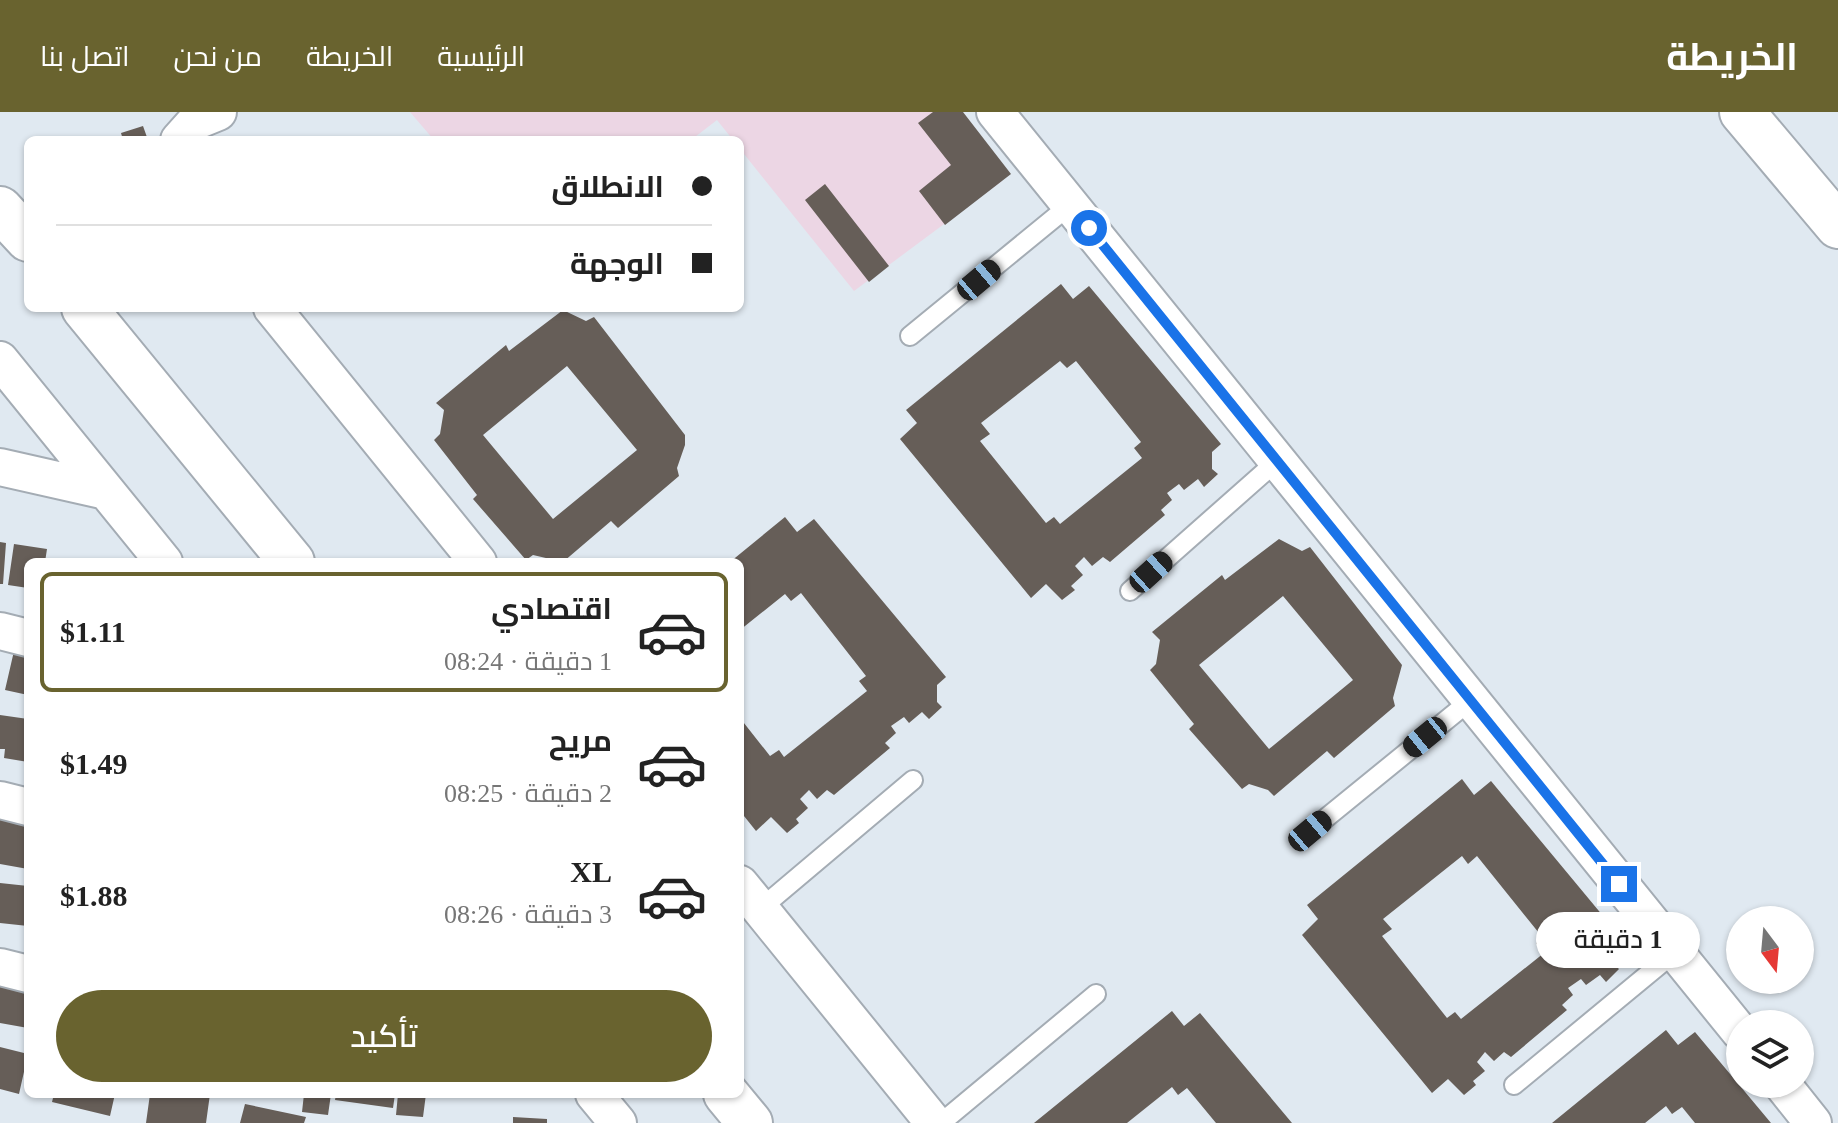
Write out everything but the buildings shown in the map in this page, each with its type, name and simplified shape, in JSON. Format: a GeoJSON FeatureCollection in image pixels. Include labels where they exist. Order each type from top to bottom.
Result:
{"type":"FeatureCollection","features":[{"type":"Feature","properties":{"kind":"main road"},"geometry":{"type":"LineString","coordinates":[[1742,112],[1838,226]]}},
{"type":"Feature","properties":{"kind":"main road"},"geometry":{"type":"LineString","coordinates":[[87,312],[289,558]]}},
{"type":"Feature","properties":{"kind":"main road"},"geometry":{"type":"LineString","coordinates":[[729,1098],[750,1123]]}},
{"type":"Feature","properties":{"kind":"street"},"geometry":{"type":"LineString","coordinates":[[183,136],[196,121],[218,112]]}},
{"type":"Feature","properties":{"kind":"street"},"geometry":{"type":"LineString","coordinates":[[995,112],[1726,1015]]}},
{"type":"Feature","properties":{"kind":"street"},"geometry":{"type":"LineString","coordinates":[[275,312],[475,558]]}},
{"type":"Feature","properties":{"kind":"street"},"geometry":{"type":"LineString","coordinates":[[0,360],[161,558]]}},
{"type":"Feature","properties":{"kind":"street"},"geometry":{"type":"LineString","coordinates":[[0,467],[106,491]]}},
{"type":"Feature","properties":{"kind":"street"},"geometry":{"type":"LineString","coordinates":[[0,631],[24,637]]}},
{"type":"Feature","properties":{"kind":"street"},"geometry":{"type":"LineString","coordinates":[[0,800],[24,806]]}},
{"type":"Feature","properties":{"kind":"street"},"geometry":{"type":"LineString","coordinates":[[750,897],[934,1123]]}},
{"type":"Feature","properties":{"kind":"street"},"geometry":{"type":"LineString","coordinates":[[0,967],[24,973]]}},
{"type":"Feature","properties":{"kind":"street"},"geometry":{"type":"LineString","coordinates":[[589,1123],[592,1098]]}},
{"type":"Feature","properties":{"kind":"street"},"geometry":{"type":"LineString","coordinates":[[596,1098],[618,1123]]}},
{"type":"Feature","properties":{"kind":"street"},"geometry":{"type":"LineString","coordinates":[[1793,1098],[1813,1123]]}},
{"type":"Feature","properties":{"kind":"lane"},"geometry":{"type":"LineString","coordinates":[[910,336],[1070,205]]}},
{"type":"Feature","properties":{"kind":"lane"},"geometry":{"type":"LineString","coordinates":[[1130,591],[1277,461]]}},
{"type":"Feature","properties":{"kind":"lane"},"geometry":{"type":"LineString","coordinates":[[1310,831],[1471,700]]}},
{"type":"Feature","properties":{"kind":"lane"},"geometry":{"type":"LineString","coordinates":[[750,897],[913,780]]}},
{"type":"Feature","properties":{"kind":"lane"},"geometry":{"type":"LineString","coordinates":[[1514,1085],[1675,952]]}},
{"type":"Feature","properties":{"kind":"lane"},"geometry":{"type":"LineString","coordinates":[[941,1123],[1096,994]]}},
{"type":"Feature","properties":{"kind":"shaded area"},"geometry":{"type":"Polygon","coordinates":[[[410,112],[946,112],[1002,181],[854,291],[744,154],[744,136],[730,136],[717,120],[696,136],[431,136],[410,112]]]}},
{"type":"Feature","properties":{"kind":"route"},"geometry":{"type":"LineString","coordinates":[[1089,228],[1619,884]]}}]}
